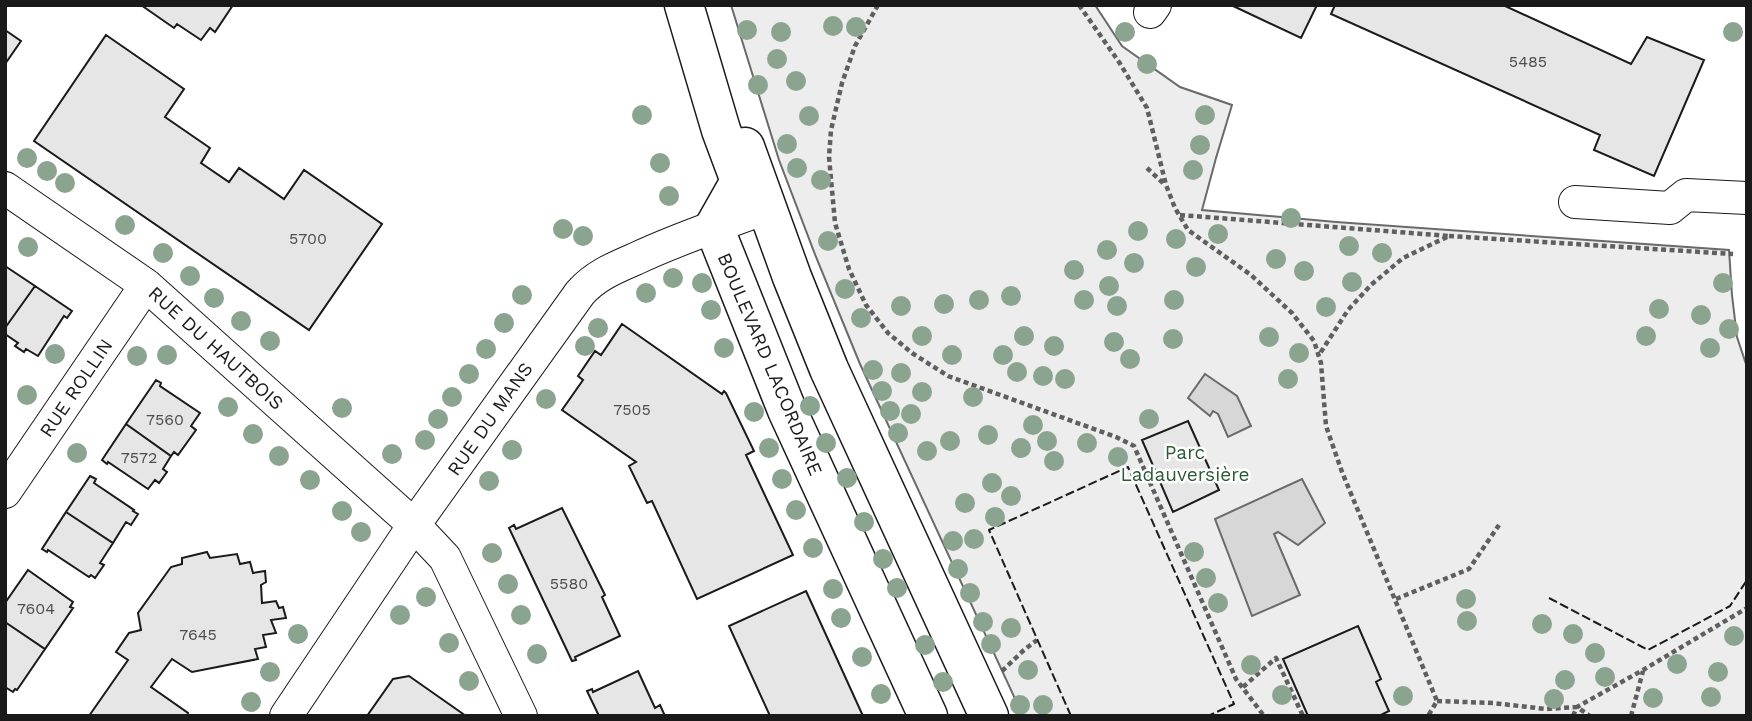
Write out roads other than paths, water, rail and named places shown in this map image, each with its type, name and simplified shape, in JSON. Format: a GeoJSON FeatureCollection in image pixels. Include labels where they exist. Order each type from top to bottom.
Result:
{"type":"FeatureCollection","features":[{"type":"Feature","properties":{"kind":"main road","name":"BOULEVARD LACORDAIRE"},"geometry":{"type":"LineString","coordinates":[[684,5],[721,130],[740,181],[714,227],[786,410],[928,716]]}},
{"type":"Feature","properties":{"kind":"main road"},"geometry":{"type":"LineString","coordinates":[[701,5],[723,85],[810,322],[834,380],[989,716]]}},
{"type":"Feature","properties":{"kind":"street","name":"RUE DU HAUTBOIS"},"geometry":{"type":"LineString","coordinates":[[5,188],[146,285],[414,525],[445,558],[521,716]]}},
{"type":"Feature","properties":{"kind":"street"},"geometry":{"type":"LineString","coordinates":[[1574,202],[1670,208],[1686,195],[1747,198]]}},
{"type":"Feature","properties":{"kind":"street","name":"RUE DU MANS"},"geometry":{"type":"LineString","coordinates":[[286,716],[414,525],[589,283],[655,249],[766,208]]}},
{"type":"Feature","properties":{"kind":"street","name":"RUE ROLLIN"},"geometry":{"type":"LineString","coordinates":[[5,492],[146,285]]}},
{"type":"Feature","properties":{"kind":"park label","name":"Parc Ladauversière"},"geometry":{"type":"Point","coordinates":[1185,463]}}]}
